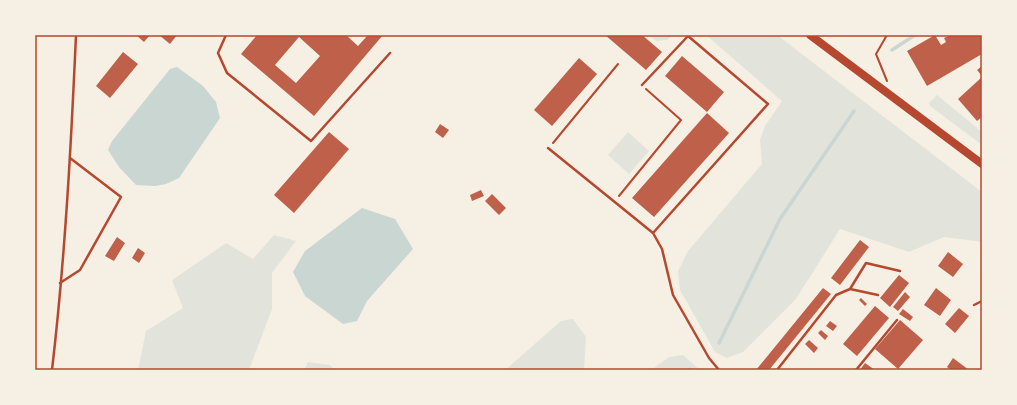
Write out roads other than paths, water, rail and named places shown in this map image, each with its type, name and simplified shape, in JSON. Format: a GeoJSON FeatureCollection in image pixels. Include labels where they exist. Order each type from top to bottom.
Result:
{"type":"FeatureCollection","features":[{"type":"Feature","properties":{"kind":"main road"},"geometry":{"type":"LineString","coordinates":[[810,35],[982,164]]}},
{"type":"Feature","properties":{"kind":"lane"},"geometry":{"type":"LineString","coordinates":[[52,370],[70,158],[76,35]]}},
{"type":"Feature","properties":{"kind":"lane"},"geometry":{"type":"LineString","coordinates":[[226,35],[218,53],[227,73],[312,141],[390,53]]}},
{"type":"Feature","properties":{"kind":"lane"},"geometry":{"type":"LineString","coordinates":[[642,85],[688,36],[768,104],[653,233]]}},
{"type":"Feature","properties":{"kind":"lane"},"geometry":{"type":"LineString","coordinates":[[548,148],[653,233],[662,249],[673,295],[709,358],[719,370]]}},
{"type":"Feature","properties":{"kind":"lane"},"geometry":{"type":"LineString","coordinates":[[60,283],[80,270],[121,197],[70,158]]}},
{"type":"Feature","properties":{"kind":"lane"},"geometry":{"type":"LineString","coordinates":[[850,289],[866,263],[900,271]]}},
{"type":"Feature","properties":{"kind":"lane"},"geometry":{"type":"LineString","coordinates":[[777,370],[836,295],[850,289],[878,294]]}},
{"type":"Feature","properties":{"kind":"lane"},"geometry":{"type":"LineString","coordinates":[[974,304],[982,301]]}},
{"type":"Feature","properties":{"kind":"lane"},"geometry":{"type":"LineString","coordinates":[[856,370],[897,320]]}},
{"type":"Feature","properties":{"kind":"waterway"},"geometry":{"type":"LineString","coordinates":[[892,50],[915,35]]}},
{"type":"Feature","properties":{"kind":"waterway"},"geometry":{"type":"LineString","coordinates":[[719,343],[780,219],[854,111]]}}]}
